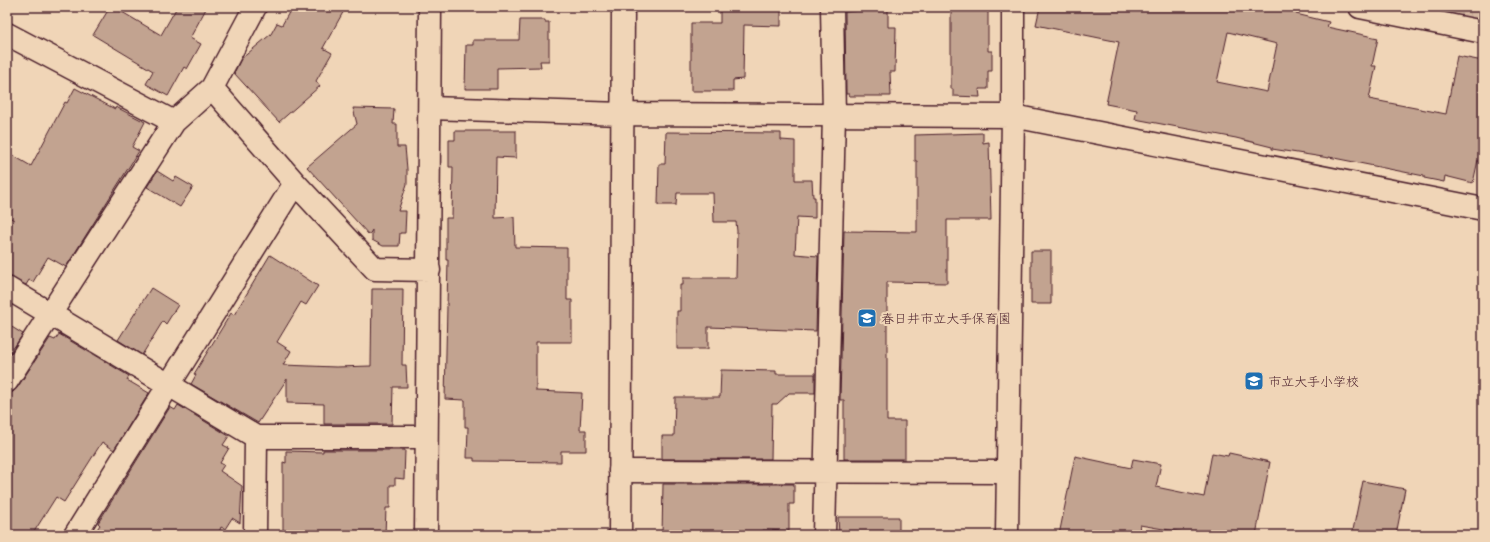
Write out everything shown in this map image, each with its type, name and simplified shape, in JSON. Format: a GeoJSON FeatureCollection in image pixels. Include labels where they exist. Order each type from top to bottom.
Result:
{"type":"FeatureCollection","features":[{"type":"Feature","properties":{"kind":"street"},"geometry":{"type":"LineString","coordinates":[[7,382],[174,122],[212,88],[255,7]]}},
{"type":"Feature","properties":{"kind":"street"},"geometry":{"type":"LineString","coordinates":[[426,535],[430,7]]}},
{"type":"Feature","properties":{"kind":"street"},"geometry":{"type":"LineString","coordinates":[[620,535],[623,7]]}},
{"type":"Feature","properties":{"kind":"street"},"geometry":{"type":"LineString","coordinates":[[824,535],[834,115],[832,7]]}},
{"type":"Feature","properties":{"kind":"street"},"geometry":{"type":"LineString","coordinates":[[1007,535],[1013,116],[1013,7]]}},
{"type":"Feature","properties":{"kind":"street"},"geometry":{"type":"LineString","coordinates":[[1360,7],[1398,11],[1483,32]]}},
{"type":"Feature","properties":{"kind":"street"},"geometry":{"type":"LineString","coordinates":[[7,34],[174,122]]}},
{"type":"Feature","properties":{"kind":"street"},"geometry":{"type":"LineString","coordinates":[[212,88],[295,184],[375,269],[429,270]]}},
{"type":"Feature","properties":{"kind":"street"},"geometry":{"type":"LineString","coordinates":[[430,108],[622,114],[1013,116],[1483,209]]}},
{"type":"Feature","properties":{"kind":"street"},"geometry":{"type":"LineString","coordinates":[[75,535],[295,184]]}},
{"type":"Feature","properties":{"kind":"street"},"geometry":{"type":"LineString","coordinates":[[7,288],[170,384],[256,437],[426,437]]}},
{"type":"Feature","properties":{"kind":"street"},"geometry":{"type":"LineString","coordinates":[[254,535],[256,437]]}},
{"type":"Feature","properties":{"kind":"street"},"geometry":{"type":"LineString","coordinates":[[620,471],[1007,472]]}},
{"type":"Feature","properties":{"kind":"shaded area"},"geometry":{"type":"Polygon","coordinates":[[[1414,7],[1483,7],[1483,23],[1414,7]]]}},
{"type":"Feature","properties":{"kind":"building"},"geometry":{"type":"Polygon","coordinates":[[[110,7],[115,11],[117,9],[161,35],[177,7],[207,7],[190,38],[201,44],[187,69],[184,67],[168,96],[146,84],[153,71],[93,35],[110,7]]]}},
{"type":"Feature","properties":{"kind":"building"},"geometry":{"type":"Polygon","coordinates":[[[292,7],[346,7],[323,48],[332,53],[316,81],[320,86],[279,122],[234,73],[241,59],[271,34],[277,23],[282,25],[292,7]]]}},
{"type":"Feature","properties":{"kind":"building"},"geometry":{"type":"Polygon","coordinates":[[[720,7],[781,7],[781,26],[744,25],[743,79],[733,80],[733,91],[691,91],[691,23],[720,23],[720,7]]]}},
{"type":"Feature","properties":{"kind":"building"},"geometry":{"type":"Polygon","coordinates":[[[856,7],[888,7],[888,27],[896,27],[895,72],[890,72],[891,96],[849,96],[849,94],[846,94],[845,12],[856,11],[856,7]]]}},
{"type":"Feature","properties":{"kind":"building"},"geometry":{"type":"Polygon","coordinates":[[[951,7],[988,7],[988,51],[992,51],[992,71],[988,71],[988,89],[979,89],[980,97],[953,96],[953,89],[951,89],[951,7]]]}},
{"type":"Feature","properties":{"kind":"building"},"geometry":{"type":"Polygon","coordinates":[[[1040,7],[1298,7],[1296,14],[1329,22],[1327,27],[1378,38],[1372,66],[1376,66],[1369,99],[1446,114],[1457,56],[1483,61],[1483,161],[1478,160],[1473,183],[1445,176],[1444,182],[1424,178],[1424,176],[1329,157],[1272,149],[1272,147],[1236,138],[1135,119],[1137,110],[1106,104],[1119,42],[1036,25],[1040,7]],[[1228,32],[1217,82],[1267,92],[1277,44],[1228,32]]]}},
{"type":"Feature","properties":{"kind":"building"},"geometry":{"type":"Polygon","coordinates":[[[520,20],[545,20],[545,22],[549,22],[549,61],[540,61],[541,67],[497,68],[497,89],[465,89],[466,45],[473,45],[473,40],[519,40],[520,20]]]}},
{"type":"Feature","properties":{"kind":"building"},"geometry":{"type":"Polygon","coordinates":[[[75,88],[115,109],[116,107],[145,122],[132,147],[139,151],[66,267],[48,257],[33,282],[29,280],[26,285],[7,276],[7,231],[14,220],[7,216],[7,152],[31,166],[65,102],[67,103],[75,88]]]}},
{"type":"Feature","properties":{"kind":"building"},"geometry":{"type":"Polygon","coordinates":[[[353,108],[394,109],[393,124],[397,124],[397,147],[405,147],[407,169],[407,184],[398,211],[406,211],[405,233],[400,233],[399,246],[383,246],[372,240],[372,230],[369,235],[307,167],[357,124],[353,108]]]}},
{"type":"Feature","properties":{"kind":"building"},"geometry":{"type":"Polygon","coordinates":[[[455,131],[516,131],[516,158],[496,157],[495,218],[514,217],[515,247],[567,248],[567,300],[572,300],[572,342],[536,342],[536,391],[582,393],[580,430],[586,430],[586,451],[561,451],[561,462],[474,461],[474,458],[467,458],[468,427],[465,427],[465,400],[445,399],[448,260],[446,260],[446,218],[452,218],[453,167],[449,167],[449,140],[455,140],[455,131]]]}},
{"type":"Feature","properties":{"kind":"building"},"geometry":{"type":"Polygon","coordinates":[[[666,132],[781,133],[781,140],[795,141],[795,180],[812,180],[813,197],[815,197],[815,218],[797,217],[795,254],[818,256],[816,331],[708,327],[708,349],[677,349],[677,311],[680,311],[680,285],[683,285],[683,278],[736,278],[737,231],[736,222],[714,222],[713,193],[677,193],[676,205],[658,205],[659,164],[665,164],[666,132]]]}},
{"type":"Feature","properties":{"kind":"building"},"geometry":{"type":"Polygon","coordinates":[[[983,133],[983,143],[989,142],[991,220],[947,220],[947,283],[887,282],[887,421],[905,421],[905,459],[844,459],[844,400],[840,400],[844,231],[917,232],[917,161],[915,161],[915,135],[983,133]]]}},
{"type":"Feature","properties":{"kind":"building"},"geometry":{"type":"Polygon","coordinates":[[[157,171],[173,181],[176,177],[193,187],[180,207],[147,187],[157,171]]]}},
{"type":"Feature","properties":{"kind":"building"},"geometry":{"type":"Polygon","coordinates":[[[1031,251],[1051,251],[1051,304],[1031,304],[1031,251]]]}},
{"type":"Feature","properties":{"kind":"building"},"geometry":{"type":"Polygon","coordinates":[[[270,255],[318,286],[306,305],[301,302],[277,342],[291,351],[283,365],[336,367],[371,366],[372,289],[403,289],[402,365],[406,365],[407,387],[393,387],[392,424],[324,424],[324,404],[287,403],[287,379],[258,423],[191,384],[196,375],[194,374],[231,313],[234,315],[270,255]]]}},
{"type":"Feature","properties":{"kind":"building"},"geometry":{"type":"Polygon","coordinates":[[[151,288],[178,305],[166,324],[163,321],[142,355],[118,340],[151,288]]]}},
{"type":"Feature","properties":{"kind":"building"},"geometry":{"type":"Polygon","coordinates":[[[7,324],[23,334],[7,358],[7,324]]]}},
{"type":"Feature","properties":{"kind":"building"},"geometry":{"type":"Polygon","coordinates":[[[59,334],[129,376],[127,380],[149,393],[114,450],[102,442],[64,502],[56,497],[32,535],[7,535],[7,393],[13,392],[17,388],[50,338],[55,340],[59,334]]]}},
{"type":"Feature","properties":{"kind":"building"},"geometry":{"type":"Polygon","coordinates":[[[721,370],[776,371],[776,374],[815,374],[815,393],[789,393],[777,404],[772,404],[771,459],[662,459],[662,436],[674,436],[675,397],[720,397],[721,370]]]}},
{"type":"Feature","properties":{"kind":"building"},"geometry":{"type":"Polygon","coordinates":[[[178,405],[229,436],[223,445],[229,448],[220,463],[224,465],[220,471],[242,486],[240,523],[232,518],[225,529],[221,527],[218,535],[93,535],[100,525],[98,523],[170,407],[175,410],[178,405]]]}},
{"type":"Feature","properties":{"kind":"building"},"geometry":{"type":"Polygon","coordinates":[[[323,450],[405,450],[404,479],[395,478],[395,485],[390,485],[390,508],[386,508],[385,535],[283,535],[283,462],[286,463],[286,451],[323,452],[323,450]]]}},
{"type":"Feature","properties":{"kind":"building"},"geometry":{"type":"Polygon","coordinates":[[[1212,453],[1228,456],[1229,453],[1270,462],[1256,535],[1181,535],[1181,532],[1140,525],[1138,535],[1059,535],[1075,456],[1131,468],[1133,459],[1161,464],[1156,487],[1204,497],[1212,453]]]}},
{"type":"Feature","properties":{"kind":"building"},"geometry":{"type":"Polygon","coordinates":[[[1363,481],[1405,489],[1396,535],[1352,535],[1363,481]]]}},
{"type":"Feature","properties":{"kind":"building"},"geometry":{"type":"Polygon","coordinates":[[[663,484],[794,484],[794,504],[789,504],[789,531],[762,530],[762,535],[662,535],[663,484]]]}},
{"type":"Feature","properties":{"kind":"building"},"geometry":{"type":"Polygon","coordinates":[[[838,517],[899,517],[899,535],[839,535],[838,517]]]}},
{"type":"Feature","properties":{"kind":"place","name":"春日井市立大手保育園"},"geometry":{"type":"Point","coordinates":[867,318]}},
{"type":"Feature","properties":{"kind":"place","name":"市立大手小学校"},"geometry":{"type":"Point","coordinates":[1254,381]}}]}
